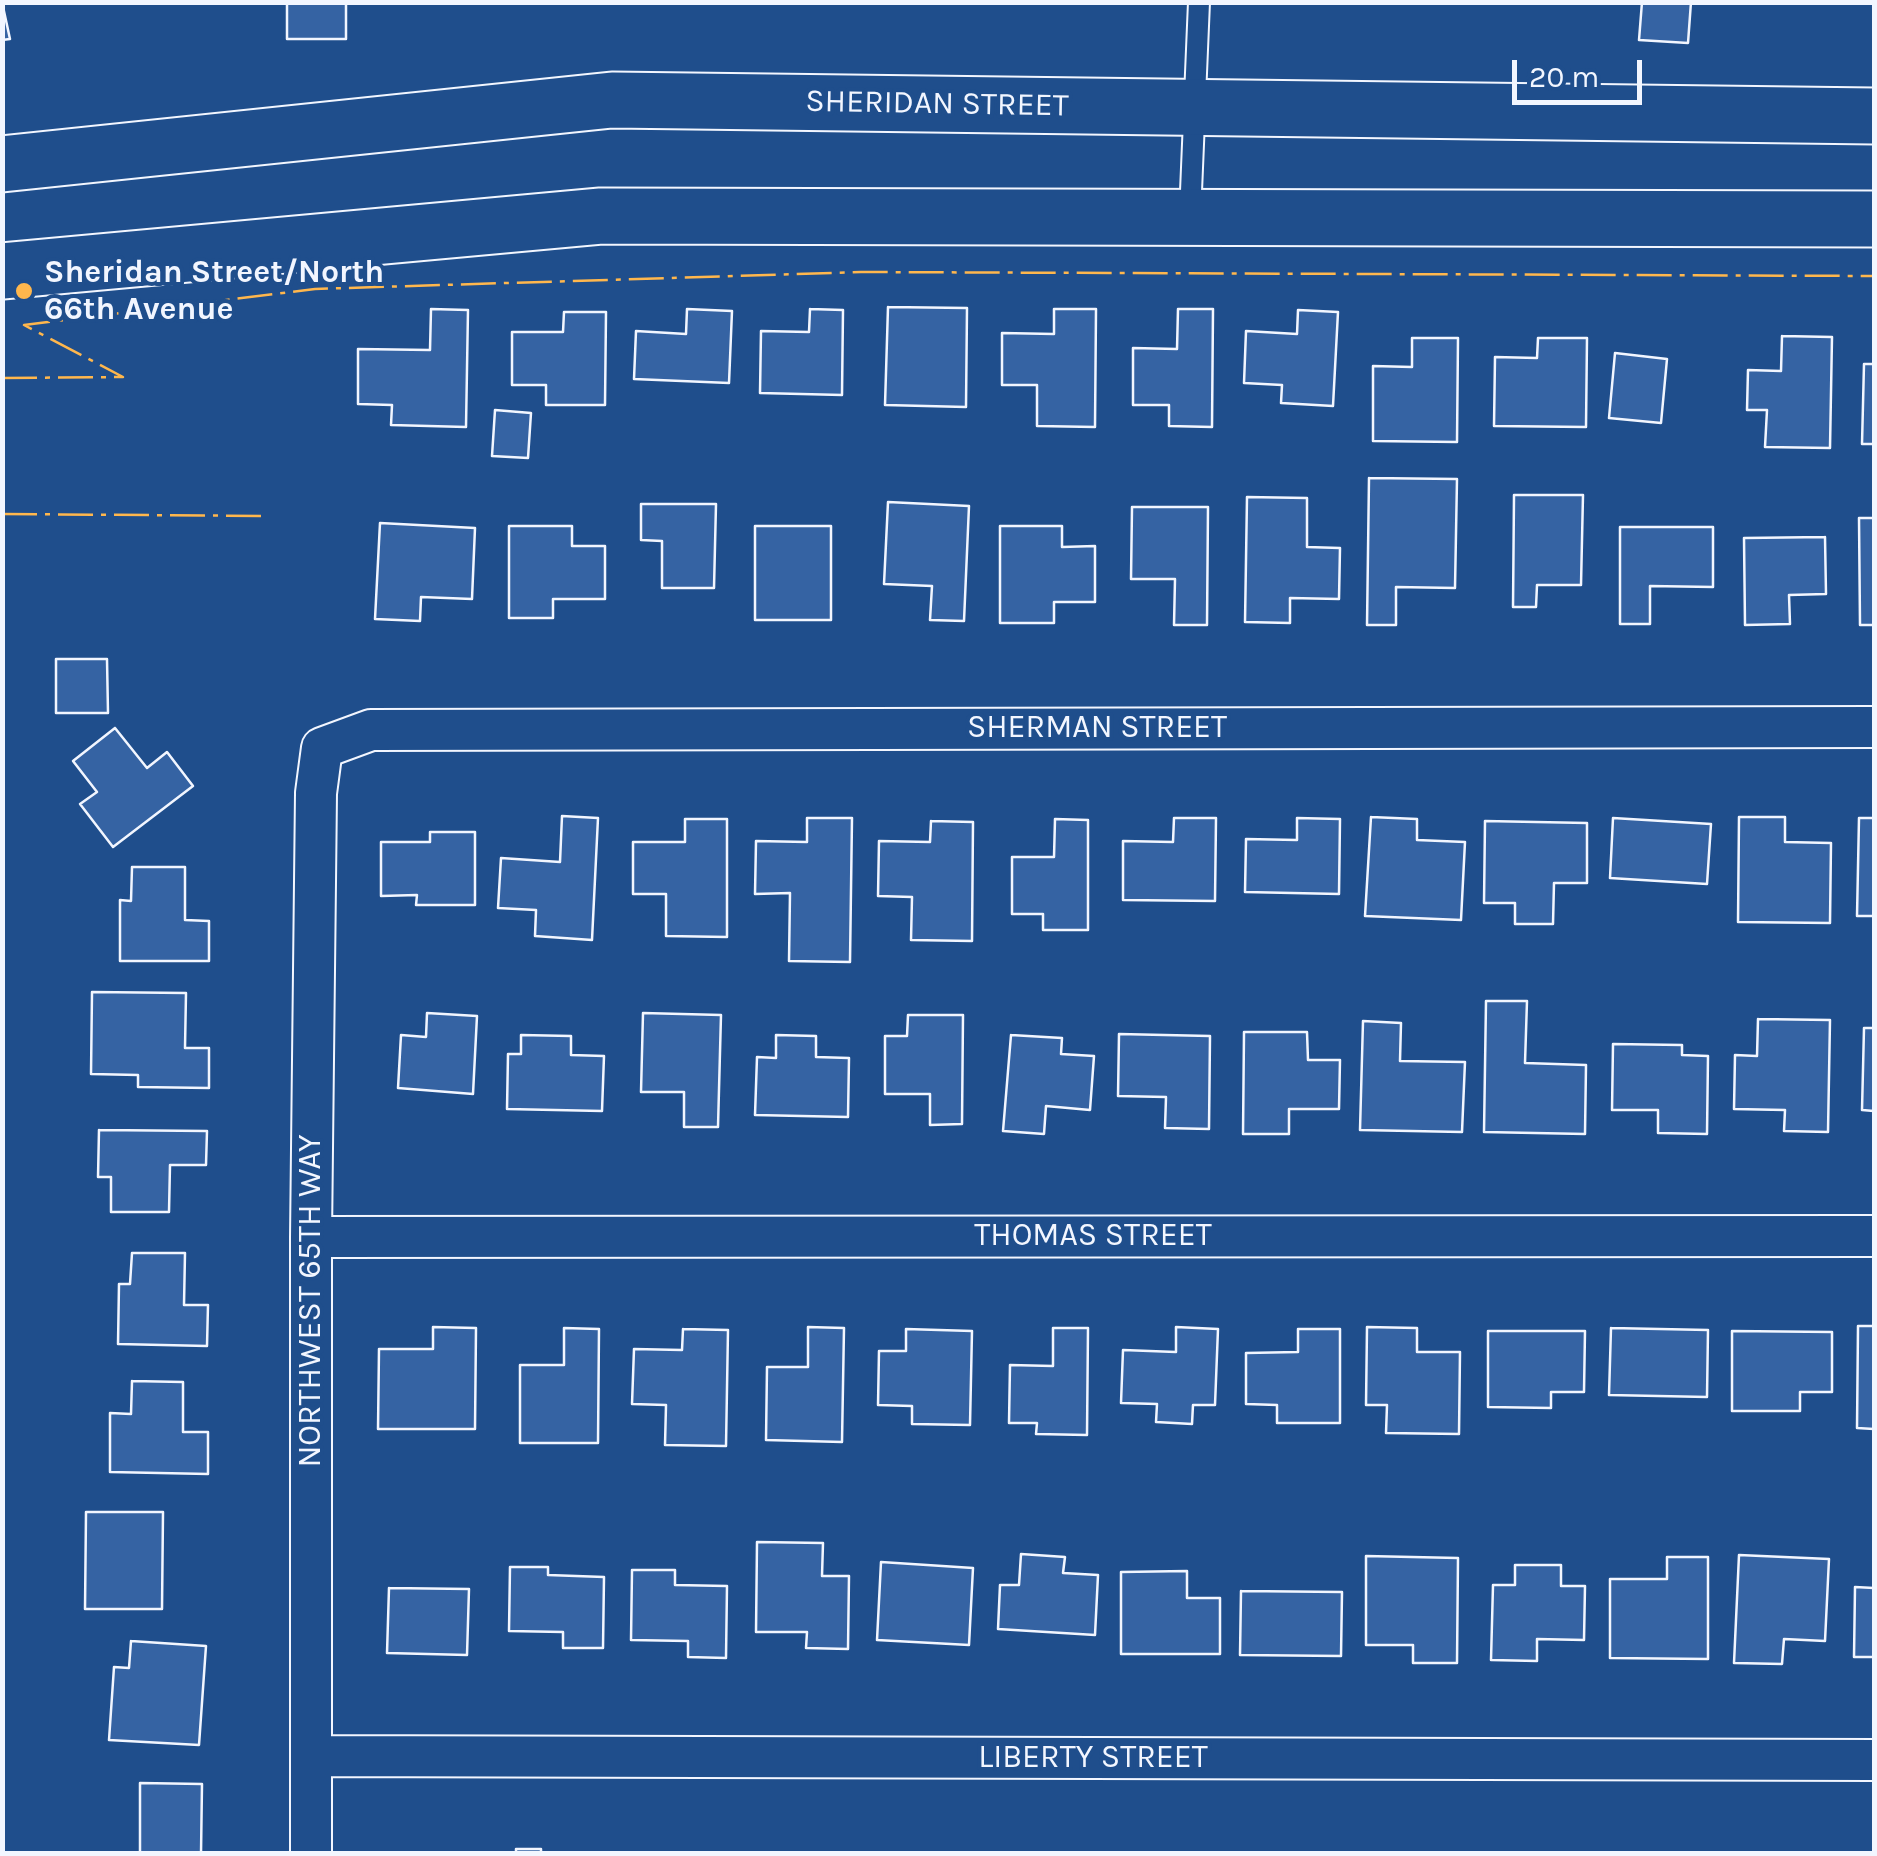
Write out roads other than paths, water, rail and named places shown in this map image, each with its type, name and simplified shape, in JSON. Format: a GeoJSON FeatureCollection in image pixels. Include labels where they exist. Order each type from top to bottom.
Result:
{"type":"FeatureCollection","features":[{"type":"Feature","properties":{"kind":"main road","name":"SHERIDAN STREET"},"geometry":{"type":"LineString","coordinates":[[2,164],[612,100],[1874,116]]}},
{"type":"Feature","properties":{"kind":"main road"},"geometry":{"type":"LineString","coordinates":[[2,271],[600,216],[1874,219]]}},
{"type":"Feature","properties":{"kind":"street","name":"SHERMAN STREET"},"geometry":{"type":"LineString","coordinates":[[322,748],[371,730],[1874,727]]}},
{"type":"Feature","properties":{"kind":"street","name":"NORTHWEST 65TH WAY"},"geometry":{"type":"LineString","coordinates":[[310,1854],[310,1236],[316,793],[322,748]]}},
{"type":"Feature","properties":{"kind":"street","name":"THOMAS STREET"},"geometry":{"type":"LineString","coordinates":[[310,1236],[1874,1236]]}},
{"type":"Feature","properties":{"kind":"street","name":"LIBERTY STREET"},"geometry":{"type":"LineString","coordinates":[[310,1756],[1874,1760]]}},
{"type":"Feature","properties":{"kind":"lane"},"geometry":{"type":"LineString","coordinates":[[1190,218],[1199,2]]}},
{"type":"Feature","properties":{"kind":"place","name":"Sheridan Street/North 66th Avenue"},"geometry":{"type":"Point","coordinates":[24,291]}}]}
